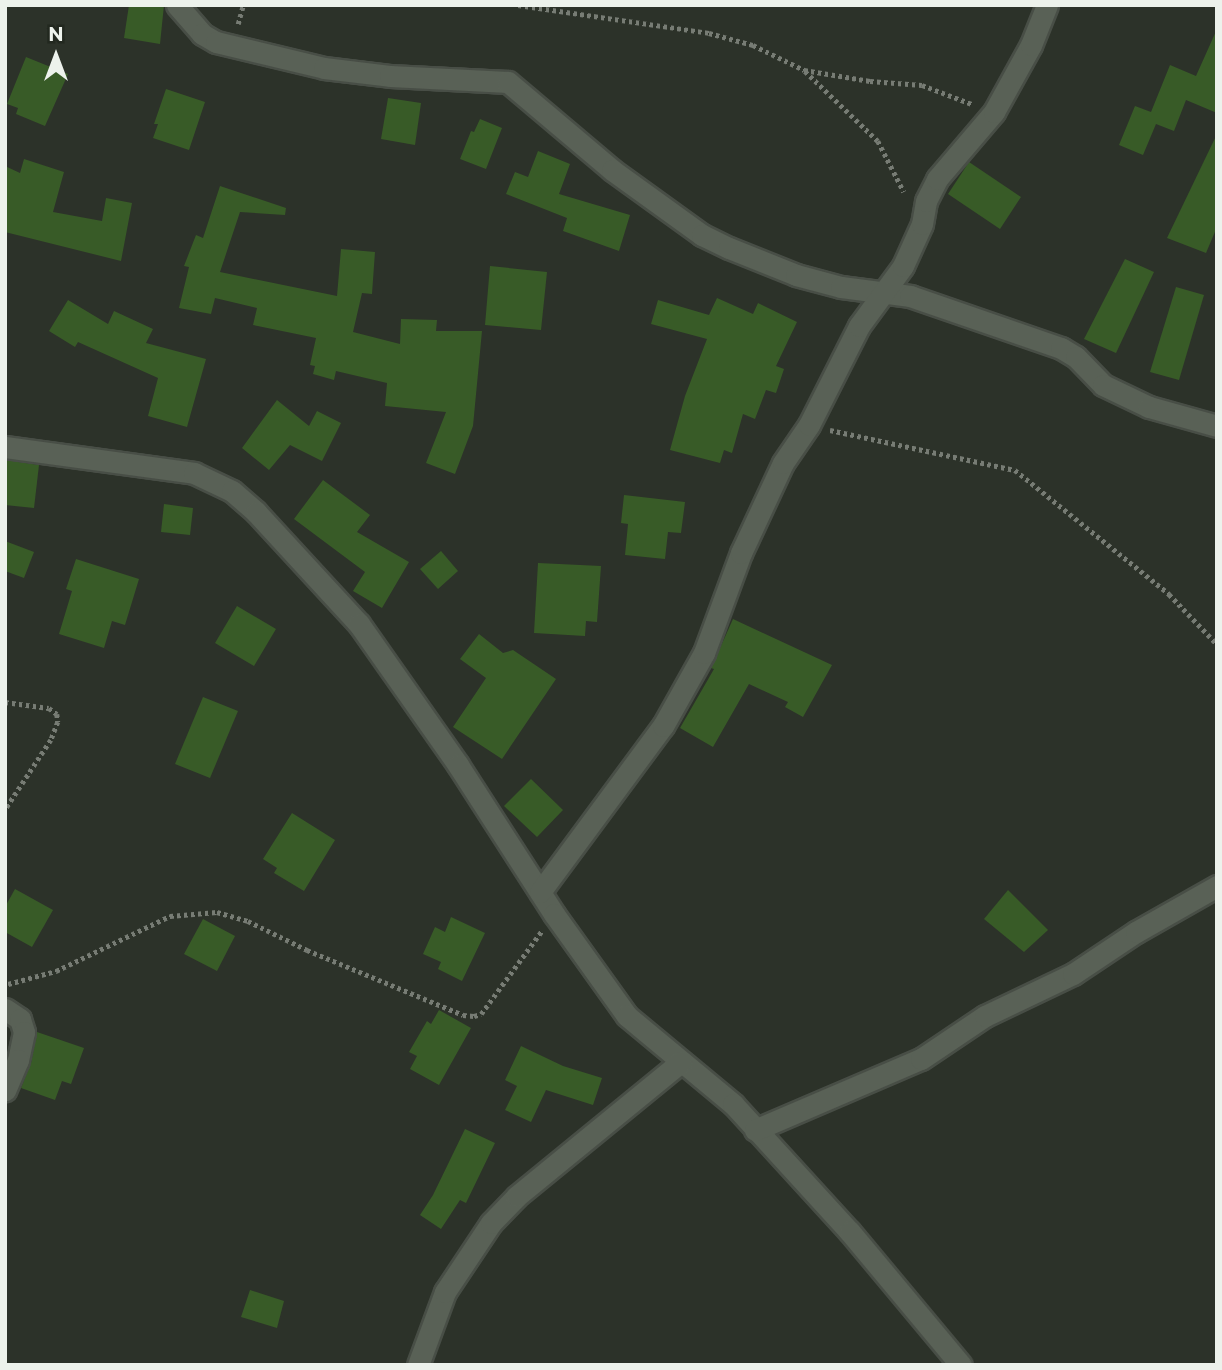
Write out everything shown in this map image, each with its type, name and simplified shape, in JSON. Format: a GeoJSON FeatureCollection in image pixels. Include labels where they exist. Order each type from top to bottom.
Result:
{"type":"FeatureCollection","features":[{"type":"Feature","properties":{"kind":"street"},"geometry":{"type":"LineString","coordinates":[[177,5],[202,34],[216,42],[324,68],[390,76],[508,82],[612,170],[702,235],[796,275],[841,287],[910,296],[1061,348],[1076,357],[1103,385],[1149,407],[1217,426]]}},
{"type":"Feature","properties":{"kind":"street"},"geometry":{"type":"LineString","coordinates":[[540,892],[663,726],[704,653],[741,553],[783,463],[809,425],[859,326],[903,266],[922,224],[926,201],[937,179],[994,111],[1031,45],[1047,5]]}},
{"type":"Feature","properties":{"kind":"street"},"geometry":{"type":"LineString","coordinates":[[5,447],[194,472],[232,491],[301,558],[359,624],[458,765],[554,914],[627,1016],[733,1104],[850,1232],[961,1365]]}},
{"type":"Feature","properties":{"kind":"street"},"geometry":{"type":"LineString","coordinates":[[755,1129],[842,1095],[921,1059],[985,1016],[1073,974],[1136,932],[1217,886]]}},
{"type":"Feature","properties":{"kind":"street"},"geometry":{"type":"LineString","coordinates":[[5,1009],[20,1019],[24,1032],[18,1060],[5,1090]]}},
{"type":"Feature","properties":{"kind":"street"},"geometry":{"type":"LineString","coordinates":[[418,1365],[445,1292],[491,1223],[527,1187],[681,1062]]}},
{"type":"Feature","properties":{"kind":"path"},"geometry":{"type":"LineString","coordinates":[[518,5],[709,33],[753,45],[804,70],[870,81],[922,85],[994,111]]}},
{"type":"Feature","properties":{"kind":"path"},"geometry":{"type":"LineString","coordinates":[[804,70],[878,141],[922,224]]}},
{"type":"Feature","properties":{"kind":"path"},"geometry":{"type":"LineString","coordinates":[[809,425],[925,453],[995,463],[1015,470],[1169,594],[1217,644]]}},
{"type":"Feature","properties":{"kind":"path"},"geometry":{"type":"LineString","coordinates":[[5,702],[48,708],[57,715],[58,722],[51,740],[5,810]]}},
{"type":"Feature","properties":{"kind":"path"},"geometry":{"type":"LineString","coordinates":[[5,985],[56,971],[170,916],[217,912],[248,921],[307,950],[463,1015],[474,1016],[481,1014],[554,914]]}},
{"type":"Feature","properties":{"kind":"building"},"geometry":{"type":"Polygon","coordinates":[[[129,5],[164,5],[160,44],[124,38],[129,5]]]}},
{"type":"Feature","properties":{"kind":"building"},"geometry":{"type":"Polygon","coordinates":[[[1217,29],[1217,113],[1186,100],[1174,131],[1156,124],[1143,155],[1119,145],[1135,106],[1151,112],[1170,65],[1196,76],[1217,29]]]}},
{"type":"Feature","properties":{"kind":"building"},"geometry":{"type":"Polygon","coordinates":[[[26,57],[68,74],[45,126],[16,114],[18,108],[7,104],[26,57]]]}},
{"type":"Feature","properties":{"kind":"building"},"geometry":{"type":"Polygon","coordinates":[[[166,89],[205,102],[189,150],[153,138],[158,124],[154,124],[166,89]]]}},
{"type":"Feature","properties":{"kind":"building"},"geometry":{"type":"Polygon","coordinates":[[[388,98],[421,103],[415,145],[381,139],[388,98]]]}},
{"type":"Feature","properties":{"kind":"building"},"geometry":{"type":"Polygon","coordinates":[[[480,119],[502,128],[486,169],[460,159],[471,131],[474,132],[480,119]]]}},
{"type":"Feature","properties":{"kind":"building"},"geometry":{"type":"Polygon","coordinates":[[[1217,134],[1217,227],[1206,253],[1167,238],[1217,134]]]}},
{"type":"Feature","properties":{"kind":"building"},"geometry":{"type":"Polygon","coordinates":[[[538,151],[570,164],[559,194],[630,215],[619,251],[563,231],[567,218],[506,194],[515,172],[528,177],[538,151]]]}},
{"type":"Feature","properties":{"kind":"building"},"geometry":{"type":"Polygon","coordinates":[[[24,159],[64,172],[53,212],[102,221],[106,198],[132,203],[121,261],[5,232],[5,166],[20,173],[24,159]]]}},
{"type":"Feature","properties":{"kind":"building"},"geometry":{"type":"Polygon","coordinates":[[[969,162],[1021,197],[1000,229],[948,194],[969,162]]]}},
{"type":"Feature","properties":{"kind":"building"},"geometry":{"type":"Polygon","coordinates":[[[220,186],[286,208],[285,215],[240,212],[220,272],[337,296],[341,249],[375,252],[372,294],[362,293],[353,332],[400,344],[401,319],[437,320],[436,331],[482,331],[473,426],[455,474],[426,463],[446,412],[385,406],[387,383],[336,371],[334,380],[313,374],[315,366],[310,365],[316,338],[253,325],[257,308],[215,298],[211,314],[179,308],[189,267],[184,266],[196,235],[203,238],[220,186]]]}},
{"type":"Feature","properties":{"kind":"building"},"geometry":{"type":"Polygon","coordinates":[[[1125,259],[1154,272],[1116,353],[1084,339],[1125,259]]]}},
{"type":"Feature","properties":{"kind":"building"},"geometry":{"type":"Polygon","coordinates":[[[490,266],[547,272],[541,330],[485,325],[490,266]]]}},
{"type":"Feature","properties":{"kind":"building"},"geometry":{"type":"Polygon","coordinates":[[[1176,287],[1204,295],[1179,380],[1150,372],[1176,287]]]}},
{"type":"Feature","properties":{"kind":"building"},"geometry":{"type":"Polygon","coordinates":[[[717,298],[753,314],[758,303],[797,322],[776,366],[784,369],[776,393],[766,390],[755,419],[743,414],[732,453],[724,450],[720,463],[670,450],[685,396],[707,339],[651,324],[658,300],[709,315],[717,298]]]}},
{"type":"Feature","properties":{"kind":"building"},"geometry":{"type":"Polygon","coordinates":[[[68,300],[108,324],[114,311],[153,329],[146,343],[206,359],[187,427],[148,416],[158,378],[78,342],[75,347],[49,331],[68,300]]]}},
{"type":"Feature","properties":{"kind":"building"},"geometry":{"type":"Polygon","coordinates":[[[277,400],[309,426],[317,411],[341,423],[322,461],[290,445],[269,470],[242,448],[277,400]]]}},
{"type":"Feature","properties":{"kind":"building"},"geometry":{"type":"Polygon","coordinates":[[[5,460],[39,465],[34,508],[5,505],[5,460]]]}},
{"type":"Feature","properties":{"kind":"building"},"geometry":{"type":"Polygon","coordinates":[[[323,480],[370,515],[357,532],[409,562],[382,608],[353,591],[365,572],[294,519],[323,480]]]}},
{"type":"Feature","properties":{"kind":"building"},"geometry":{"type":"Polygon","coordinates":[[[624,495],[685,502],[681,533],[668,532],[665,559],[625,555],[628,524],[621,523],[624,495]]]}},
{"type":"Feature","properties":{"kind":"building"},"geometry":{"type":"Polygon","coordinates":[[[164,504],[193,508],[190,535],[161,532],[164,504]]]}},
{"type":"Feature","properties":{"kind":"building"},"geometry":{"type":"Polygon","coordinates":[[[5,541],[34,552],[24,578],[5,571],[5,541]]]}},
{"type":"Feature","properties":{"kind":"building"},"geometry":{"type":"Polygon","coordinates":[[[441,551],[458,571],[438,589],[420,569],[441,551]]]}},
{"type":"Feature","properties":{"kind":"building"},"geometry":{"type":"Polygon","coordinates":[[[76,559],[139,579],[125,625],[112,621],[104,648],[59,634],[72,591],[66,589],[76,559]]]}},
{"type":"Feature","properties":{"kind":"building"},"geometry":{"type":"Polygon","coordinates":[[[538,563],[601,566],[597,622],[586,621],[585,636],[534,633],[538,563]]]}},
{"type":"Feature","properties":{"kind":"building"},"geometry":{"type":"Polygon","coordinates":[[[237,606],[276,629],[254,666],[215,643],[237,606]]]}},
{"type":"Feature","properties":{"kind":"building"},"geometry":{"type":"Polygon","coordinates":[[[733,619],[832,665],[803,717],[785,707],[788,702],[749,684],[713,747],[680,728],[714,669],[711,668],[733,619]]]}},
{"type":"Feature","properties":{"kind":"building"},"geometry":{"type":"Polygon","coordinates":[[[479,634],[503,653],[513,650],[556,679],[502,759],[453,727],[486,678],[460,659],[479,634]]]}},
{"type":"Feature","properties":{"kind":"building"},"geometry":{"type":"Polygon","coordinates":[[[203,697],[238,711],[210,778],[175,764],[203,697]]]}},
{"type":"Feature","properties":{"kind":"building"},"geometry":{"type":"Polygon","coordinates":[[[531,779],[563,810],[537,837],[504,806],[531,779]]]}},
{"type":"Feature","properties":{"kind":"building"},"geometry":{"type":"Polygon","coordinates":[[[292,813],[335,840],[304,891],[274,873],[277,868],[263,859],[292,813]]]}},
{"type":"Feature","properties":{"kind":"building"},"geometry":{"type":"Polygon","coordinates":[[[15,889],[53,910],[32,947],[5,932],[5,907],[15,889]]]}},
{"type":"Feature","properties":{"kind":"building"},"geometry":{"type":"Polygon","coordinates":[[[1008,890],[1048,930],[1024,952],[984,919],[1008,890]]]}},
{"type":"Feature","properties":{"kind":"building"},"geometry":{"type":"Polygon","coordinates":[[[451,917],[485,933],[462,981],[438,969],[441,962],[423,954],[435,927],[445,932],[451,917]]]}},
{"type":"Feature","properties":{"kind":"building"},"geometry":{"type":"Polygon","coordinates":[[[203,919],[235,936],[217,971],[184,954],[203,919]]]}},
{"type":"Feature","properties":{"kind":"building"},"geometry":{"type":"Polygon","coordinates":[[[439,1010],[471,1028],[439,1085],[410,1069],[417,1056],[409,1052],[427,1021],[431,1024],[439,1010]]]}},
{"type":"Feature","properties":{"kind":"building"},"geometry":{"type":"Polygon","coordinates":[[[37,1032],[84,1048],[71,1084],[62,1081],[55,1100],[21,1088],[31,1063],[37,1032]]]}},
{"type":"Feature","properties":{"kind":"building"},"geometry":{"type":"Polygon","coordinates":[[[521,1046],[563,1066],[602,1078],[593,1105],[546,1090],[531,1122],[505,1110],[517,1086],[505,1080],[521,1046]]]}},
{"type":"Feature","properties":{"kind":"building"},"geometry":{"type":"Polygon","coordinates":[[[465,1129],[495,1143],[466,1203],[460,1200],[441,1229],[420,1215],[433,1195],[465,1129]]]}},
{"type":"Feature","properties":{"kind":"building"},"geometry":{"type":"Polygon","coordinates":[[[250,1290],[284,1301],[277,1328],[241,1317],[250,1290]]]}}]}
